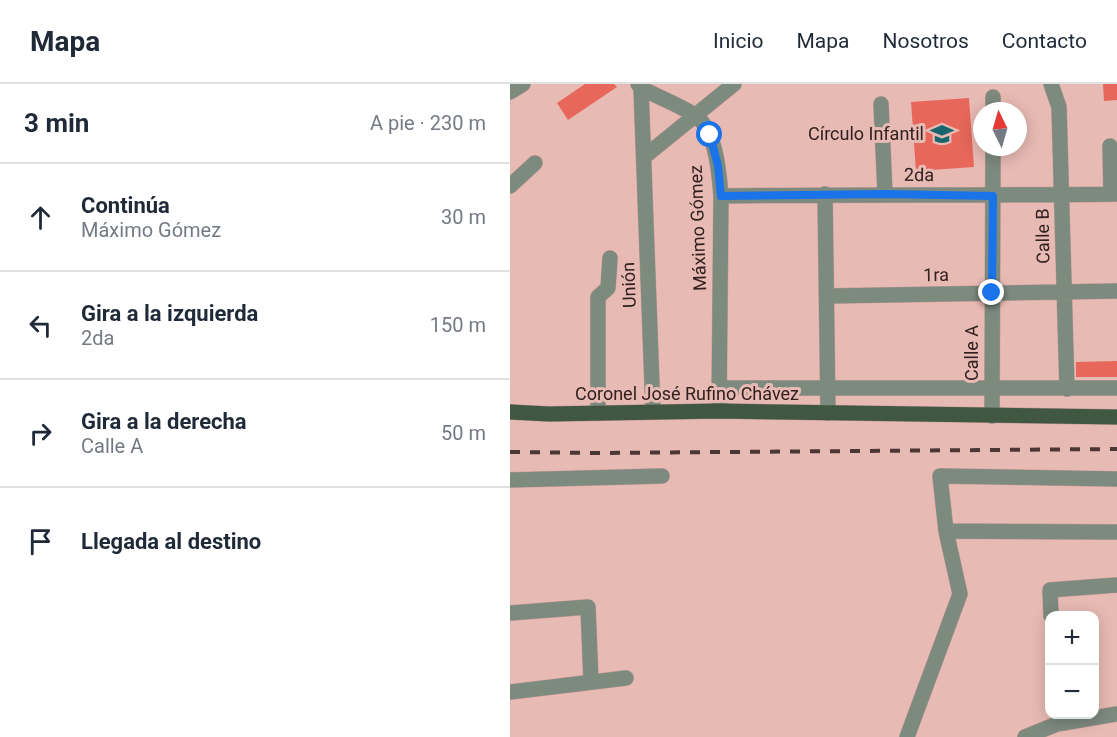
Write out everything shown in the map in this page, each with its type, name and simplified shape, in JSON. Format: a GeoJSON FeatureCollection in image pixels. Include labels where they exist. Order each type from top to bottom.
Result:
{"type":"FeatureCollection","features":[{"type":"Feature","properties":{"kind":"main road","name":"Coronel José Rufino Chávez"},"geometry":{"type":"LineString","coordinates":[[510,412],[549,414],[718,411],[1117,417]]}},
{"type":"Feature","properties":{"kind":"street"},"geometry":{"type":"LineString","coordinates":[[510,92],[523,84]]}},
{"type":"Feature","properties":{"kind":"street"},"geometry":{"type":"LineString","coordinates":[[644,157],[734,84]]}},
{"type":"Feature","properties":{"kind":"street","name":"Calle B"},"geometry":{"type":"LineString","coordinates":[[1051,84],[1059,107],[1067,389]]}},
{"type":"Feature","properties":{"kind":"street"},"geometry":{"type":"LineString","coordinates":[[640,86],[695,115]]}},
{"type":"Feature","properties":{"kind":"street","name":"Unión"},"geometry":{"type":"LineString","coordinates":[[640,86],[653,412]]}},
{"type":"Feature","properties":{"kind":"street"},"geometry":{"type":"LineString","coordinates":[[881,104],[885,194]]}},
{"type":"Feature","properties":{"kind":"street","name":"Máximo Gómez"},"geometry":{"type":"LineString","coordinates":[[695,115],[710,135],[718,166],[721,196],[718,411]]}},
{"type":"Feature","properties":{"kind":"street"},"geometry":{"type":"LineString","coordinates":[[1110,146],[1114,194]]}},
{"type":"Feature","properties":{"kind":"street","name":"Calle A"},"geometry":{"type":"LineString","coordinates":[[992,416],[993,156]]}},
{"type":"Feature","properties":{"kind":"street"},"geometry":{"type":"LineString","coordinates":[[510,186],[535,163]]}},
{"type":"Feature","properties":{"kind":"street"},"geometry":{"type":"LineString","coordinates":[[825,194],[828,413]]}},
{"type":"Feature","properties":{"kind":"street","name":"2da"},"geometry":{"type":"LineString","coordinates":[[721,196],[1114,194]]}},
{"type":"Feature","properties":{"kind":"street"},"geometry":{"type":"LineString","coordinates":[[598,413],[598,297],[608,288],[610,258]]}},
{"type":"Feature","properties":{"kind":"street","name":"1ra"},"geometry":{"type":"LineString","coordinates":[[828,296],[1117,291]]}},
{"type":"Feature","properties":{"kind":"street"},"geometry":{"type":"LineString","coordinates":[[720,388],[1117,388]]}},
{"type":"Feature","properties":{"kind":"street"},"geometry":{"type":"LineString","coordinates":[[510,480],[662,476]]}},
{"type":"Feature","properties":{"kind":"street"},"geometry":{"type":"LineString","coordinates":[[907,737],[960,594],[946,531],[940,476],[1117,479]]}},
{"type":"Feature","properties":{"kind":"street"},"geometry":{"type":"LineString","coordinates":[[946,531],[1117,532]]}},
{"type":"Feature","properties":{"kind":"street"},"geometry":{"type":"LineString","coordinates":[[1051,611],[1050,590],[1117,585]]}},
{"type":"Feature","properties":{"kind":"street"},"geometry":{"type":"LineString","coordinates":[[510,613],[588,607],[591,682]]}},
{"type":"Feature","properties":{"kind":"street"},"geometry":{"type":"LineString","coordinates":[[510,692],[626,678]]}},
{"type":"Feature","properties":{"kind":"street"},"geometry":{"type":"LineString","coordinates":[[1099,716],[1117,714]]}},
{"type":"Feature","properties":{"kind":"street"},"geometry":{"type":"LineString","coordinates":[[1025,737],[1057,719]]}},
{"type":"Feature","properties":{"kind":"building"},"geometry":{"type":"Polygon","coordinates":[[[585,84],[614,84],[617,87],[568,120],[557,103],[585,84]]]}},
{"type":"Feature","properties":{"kind":"building"},"geometry":{"type":"Polygon","coordinates":[[[1103,84],[1117,84],[1117,100],[1104,101],[1103,84]]]}},
{"type":"Feature","properties":{"kind":"building","name":"Círculo Infantil"},"geometry":{"type":"Polygon","coordinates":[[[969,98],[974,167],[916,171],[911,102],[969,98]]]}},
{"type":"Feature","properties":{"kind":"building"},"geometry":{"type":"Polygon","coordinates":[[[1117,361],[1117,377],[1076,377],[1076,362],[1117,361]]]}},
{"type":"Feature","properties":{"kind":"railway"},"geometry":{"type":"LineString","coordinates":[[510,452],[1117,449]]}},
{"type":"Feature","properties":{"kind":"place","name":"Círculo Infantil"},"geometry":{"type":"Point","coordinates":[942,134]}},
{"type":"Feature","properties":{"kind":"route"},"geometry":{"type":"LineString","coordinates":[[710,135],[718,166],[721,196],[885,194],[993,196],[992,293]]}}]}
